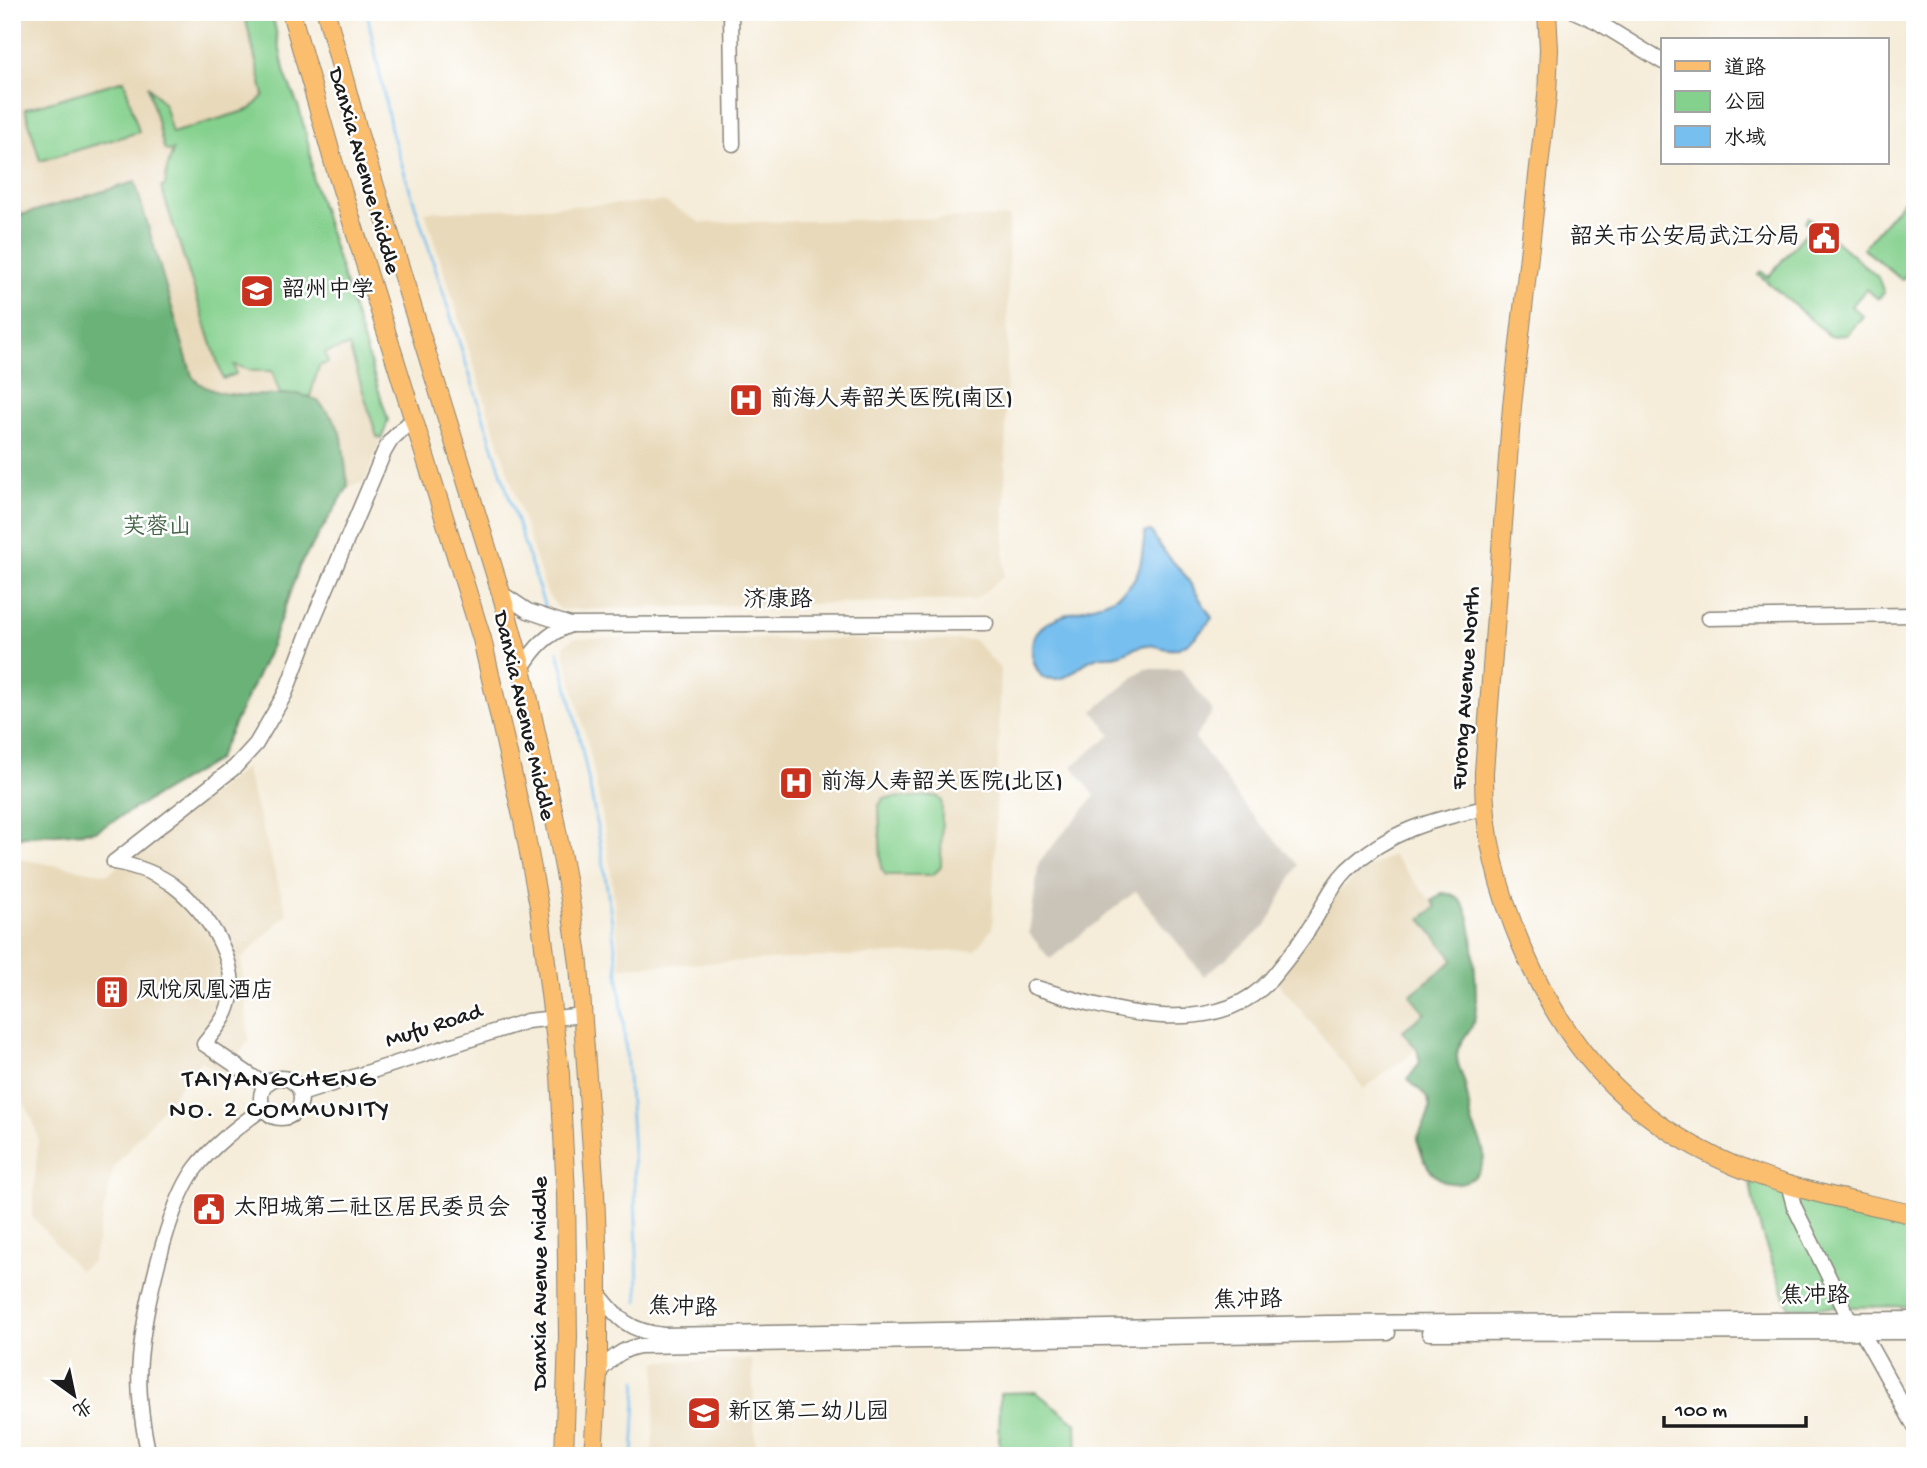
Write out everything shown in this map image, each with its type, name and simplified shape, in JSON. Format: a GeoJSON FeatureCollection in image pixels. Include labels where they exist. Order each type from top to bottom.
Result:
{"type":"FeatureCollection","features":[{"type":"Feature","properties":{"kind":"main road","name":"Danxia Avenue Middle"},"geometry":{"type":"LineString","coordinates":[[291,12],[334,164],[482,639],[539,906],[564,1135],[568,1265],[564,1456]]}},
{"type":"Feature","properties":{"kind":"main road","name":"Danxia Avenue Middle"},"geometry":{"type":"LineString","coordinates":[[326,12],[360,138],[522,668],[570,900],[583,1015],[596,1193],[598,1373],[593,1456]]}},
{"type":"Feature","properties":{"kind":"main road","name":"Furong Avenue North"},"geometry":{"type":"LineString","coordinates":[[1547,12],[1547,96],[1512,406],[1485,763],[1485,808],[1495,871],[1513,925],[1548,1002],[1578,1047],[1620,1094],[1658,1126],[1730,1164],[1788,1184],[1915,1215]]}},
{"type":"Feature","properties":{"kind":"street"},"geometry":{"type":"LineString","coordinates":[[731,12],[733,144]]}},
{"type":"Feature","properties":{"kind":"street"},"geometry":{"type":"LineString","coordinates":[[1576,12],[1596,21],[1661,61]]}},
{"type":"Feature","properties":{"kind":"street"},"geometry":{"type":"LineString","coordinates":[[265,1085],[204,1044],[226,1014],[231,983],[227,961],[212,928],[197,907],[173,886],[134,866],[114,862],[236,767],[256,744],[285,694],[313,620],[384,452],[391,440],[413,419]]}},
{"type":"Feature","properties":{"kind":"street","name":"济康路"},"geometry":{"type":"LineString","coordinates":[[501,593],[528,611],[570,625],[986,623]]}},
{"type":"Feature","properties":{"kind":"street"},"geometry":{"type":"LineString","coordinates":[[1709,618],[1915,615]]}},
{"type":"Feature","properties":{"kind":"street"},"geometry":{"type":"LineString","coordinates":[[522,668],[532,651],[547,636],[570,625]]}},
{"type":"Feature","properties":{"kind":"street"},"geometry":{"type":"LineString","coordinates":[[1034,987],[1120,1012],[1175,1016],[1232,1006],[1255,993],[1271,979],[1309,929],[1338,881],[1367,853],[1400,832],[1422,823],[1485,808]]}},
{"type":"Feature","properties":{"kind":"street","name":"Mufu Road"},"geometry":{"type":"LineString","coordinates":[[301,1094],[527,1021],[583,1015]]}},
{"type":"Feature","properties":{"kind":"street"},"geometry":{"type":"LineString","coordinates":[[276,1078],[289,1079],[295,1083],[301,1094],[296,1112],[284,1118],[272,1117],[263,1108],[260,1096],[265,1085],[276,1078]]}},
{"type":"Feature","properties":{"kind":"street"},"geometry":{"type":"LineString","coordinates":[[149,1456],[140,1399],[140,1359],[149,1305],[175,1208],[195,1168],[224,1139],[263,1108]]}},
{"type":"Feature","properties":{"kind":"street"},"geometry":{"type":"LineString","coordinates":[[1788,1184],[1794,1206],[1850,1320]]}},
{"type":"Feature","properties":{"kind":"street","name":"焦冲路"},"geometry":{"type":"LineString","coordinates":[[598,1293],[621,1320],[635,1329],[663,1335],[1341,1323],[1915,1319]]}},
{"type":"Feature","properties":{"kind":"street"},"geometry":{"type":"LineString","coordinates":[[1861,1332],[1915,1427]]}},
{"type":"Feature","properties":{"kind":"street","name":"焦冲路"},"geometry":{"type":"LineString","coordinates":[[598,1373],[624,1350],[649,1346],[1390,1333],[1915,1332]]}},
{"type":"Feature","properties":{"kind":"shaded area","name":"韶州中学"},"geometry":{"type":"Polygon","coordinates":[[[12,12],[272,12],[285,74],[299,108],[310,150],[313,180],[388,420],[365,482],[348,487],[345,456],[297,394],[216,393],[199,385],[188,367],[21,215],[12,199],[12,12]]]}},
{"type":"Feature","properties":{"kind":"shaded area","name":"前海人寿韶关医院(南区)"},"geometry":{"type":"Polygon","coordinates":[[[665,202],[701,223],[1009,217],[1004,576],[974,600],[560,610],[547,594],[425,212],[665,202]]]}},
{"type":"Feature","properties":{"kind":"shaded area","name":"前海人寿韶关医院(北区)"},"geometry":{"type":"Polygon","coordinates":[[[574,638],[974,640],[1001,670],[992,929],[975,950],[621,967],[602,814],[590,753],[565,655],[564,646],[574,638]]]}},
{"type":"Feature","properties":{"kind":"shaded area"},"geometry":{"type":"Polygon","coordinates":[[[1144,669],[1181,669],[1213,711],[1195,738],[1247,809],[1298,865],[1265,927],[1204,976],[1136,891],[1050,959],[1029,933],[1039,862],[1095,796],[1072,766],[1111,735],[1093,711],[1144,669]]]}},
{"type":"Feature","properties":{"kind":"shaded area"},"geometry":{"type":"Polygon","coordinates":[[[245,768],[287,914],[241,959],[249,1040],[223,1075],[201,1061],[114,1167],[92,1262],[79,1271],[32,1216],[38,1139],[34,1123],[12,1079],[12,858],[108,874],[245,768]]]}},
{"type":"Feature","properties":{"kind":"shaded area"},"geometry":{"type":"Polygon","coordinates":[[[1393,855],[1436,907],[1421,919],[1454,959],[1411,995],[1425,1013],[1403,1031],[1417,1049],[1364,1089],[1276,980],[1335,893],[1365,869],[1393,855]]]}},
{"type":"Feature","properties":{"kind":"shaded area","name":"新区第二幼儿园"},"geometry":{"type":"Polygon","coordinates":[[[752,1360],[756,1456],[652,1456],[657,1361],[752,1360]]]}},
{"type":"Feature","properties":{"kind":"green space"},"geometry":{"type":"Polygon","coordinates":[[[244,12],[272,12],[285,74],[299,108],[310,150],[313,180],[388,420],[382,439],[377,437],[349,346],[325,353],[328,363],[319,366],[310,397],[280,394],[272,371],[252,371],[234,365],[236,374],[223,379],[161,187],[165,186],[173,150],[167,151],[164,148],[148,86],[164,104],[172,133],[251,109],[264,95],[244,12]]]}},
{"type":"Feature","properties":{"kind":"green space"},"geometry":{"type":"Polygon","coordinates":[[[124,80],[139,132],[40,161],[25,109],[124,80]]]}},
{"type":"Feature","properties":{"kind":"green space","name":"芙蓉山"},"geometry":{"type":"Polygon","coordinates":[[[135,182],[192,376],[201,385],[226,394],[297,394],[319,402],[335,421],[342,437],[348,487],[300,565],[269,651],[217,760],[96,831],[19,837],[12,834],[12,199],[21,215],[135,182]]]}},
{"type":"Feature","properties":{"kind":"green space"},"geometry":{"type":"Polygon","coordinates":[[[1903,201],[1915,211],[1915,264],[1902,280],[1863,248],[1903,201]]]}},
{"type":"Feature","properties":{"kind":"green space"},"geometry":{"type":"Polygon","coordinates":[[[1808,217],[1878,277],[1884,293],[1878,299],[1866,289],[1852,306],[1863,316],[1847,335],[1830,336],[1758,274],[1761,271],[1768,277],[1811,227],[1805,221],[1808,217]]]}},
{"type":"Feature","properties":{"kind":"green space"},"geometry":{"type":"Polygon","coordinates":[[[937,796],[942,801],[941,867],[933,875],[886,875],[881,868],[879,805],[884,798],[937,796]]]}},
{"type":"Feature","properties":{"kind":"green space"},"geometry":{"type":"Polygon","coordinates":[[[1442,893],[1457,897],[1467,913],[1472,936],[1476,986],[1474,1021],[1458,1049],[1457,1058],[1472,1122],[1484,1157],[1476,1175],[1457,1183],[1449,1183],[1436,1176],[1422,1154],[1417,1139],[1428,1115],[1429,1103],[1408,1079],[1420,1063],[1417,1049],[1402,1031],[1425,1013],[1410,995],[1454,960],[1421,919],[1436,907],[1432,901],[1442,893]]]}},
{"type":"Feature","properties":{"kind":"green space"},"geometry":{"type":"Polygon","coordinates":[[[1750,1182],[1915,1221],[1915,1306],[1789,1308],[1761,1230],[1750,1182]]]}},
{"type":"Feature","properties":{"kind":"green space"},"geometry":{"type":"Polygon","coordinates":[[[1036,1392],[1076,1423],[1077,1456],[999,1456],[1000,1393],[1036,1392]]]}},
{"type":"Feature","properties":{"kind":"water"},"geometry":{"type":"Polygon","coordinates":[[[1151,531],[1161,548],[1185,575],[1212,618],[1196,636],[1175,649],[1144,645],[1114,656],[1095,658],[1060,679],[1042,677],[1032,655],[1033,640],[1037,633],[1049,622],[1110,600],[1128,587],[1139,568],[1145,532],[1151,531]]]}},
{"type":"Feature","properties":{"kind":"waterway"},"geometry":{"type":"LineString","coordinates":[[367,12],[392,134],[545,608]]}},
{"type":"Feature","properties":{"kind":"waterway"},"geometry":{"type":"LineString","coordinates":[[558,651],[578,730],[608,892],[626,1057],[638,1302]]}},
{"type":"Feature","properties":{"kind":"waterway"},"geometry":{"type":"LineString","coordinates":[[633,1456],[637,1380]]}},
{"type":"Feature","properties":{"kind":"place","name":"韶关市公安局武江分局"},"geometry":{"type":"Point","coordinates":[1824,238]}},
{"type":"Feature","properties":{"kind":"place","name":"韶州中学"},"geometry":{"type":"Point","coordinates":[257,291]}},
{"type":"Feature","properties":{"kind":"place","name":"前海人寿韶关医院(南区)"},"geometry":{"type":"Point","coordinates":[746,400]}},
{"type":"Feature","properties":{"kind":"place","name":"前海人寿韶关医院(北区)"},"geometry":{"type":"Point","coordinates":[796,783]}},
{"type":"Feature","properties":{"kind":"place","name":"凤悦凤凰酒店"},"geometry":{"type":"Point","coordinates":[112,992]}},
{"type":"Feature","properties":{"kind":"place","name":"太阳城第二社区居民委员会"},"geometry":{"type":"Point","coordinates":[209,1209]}},
{"type":"Feature","properties":{"kind":"place","name":"新区第二幼儿园"},"geometry":{"type":"Point","coordinates":[704,1413]}},
{"type":"Feature","properties":{"kind":"district","name":"TAIYANGCHENG NO. 2 COMMUNITY"},"geometry":{"type":"Point","coordinates":[280,1096]}}]}
